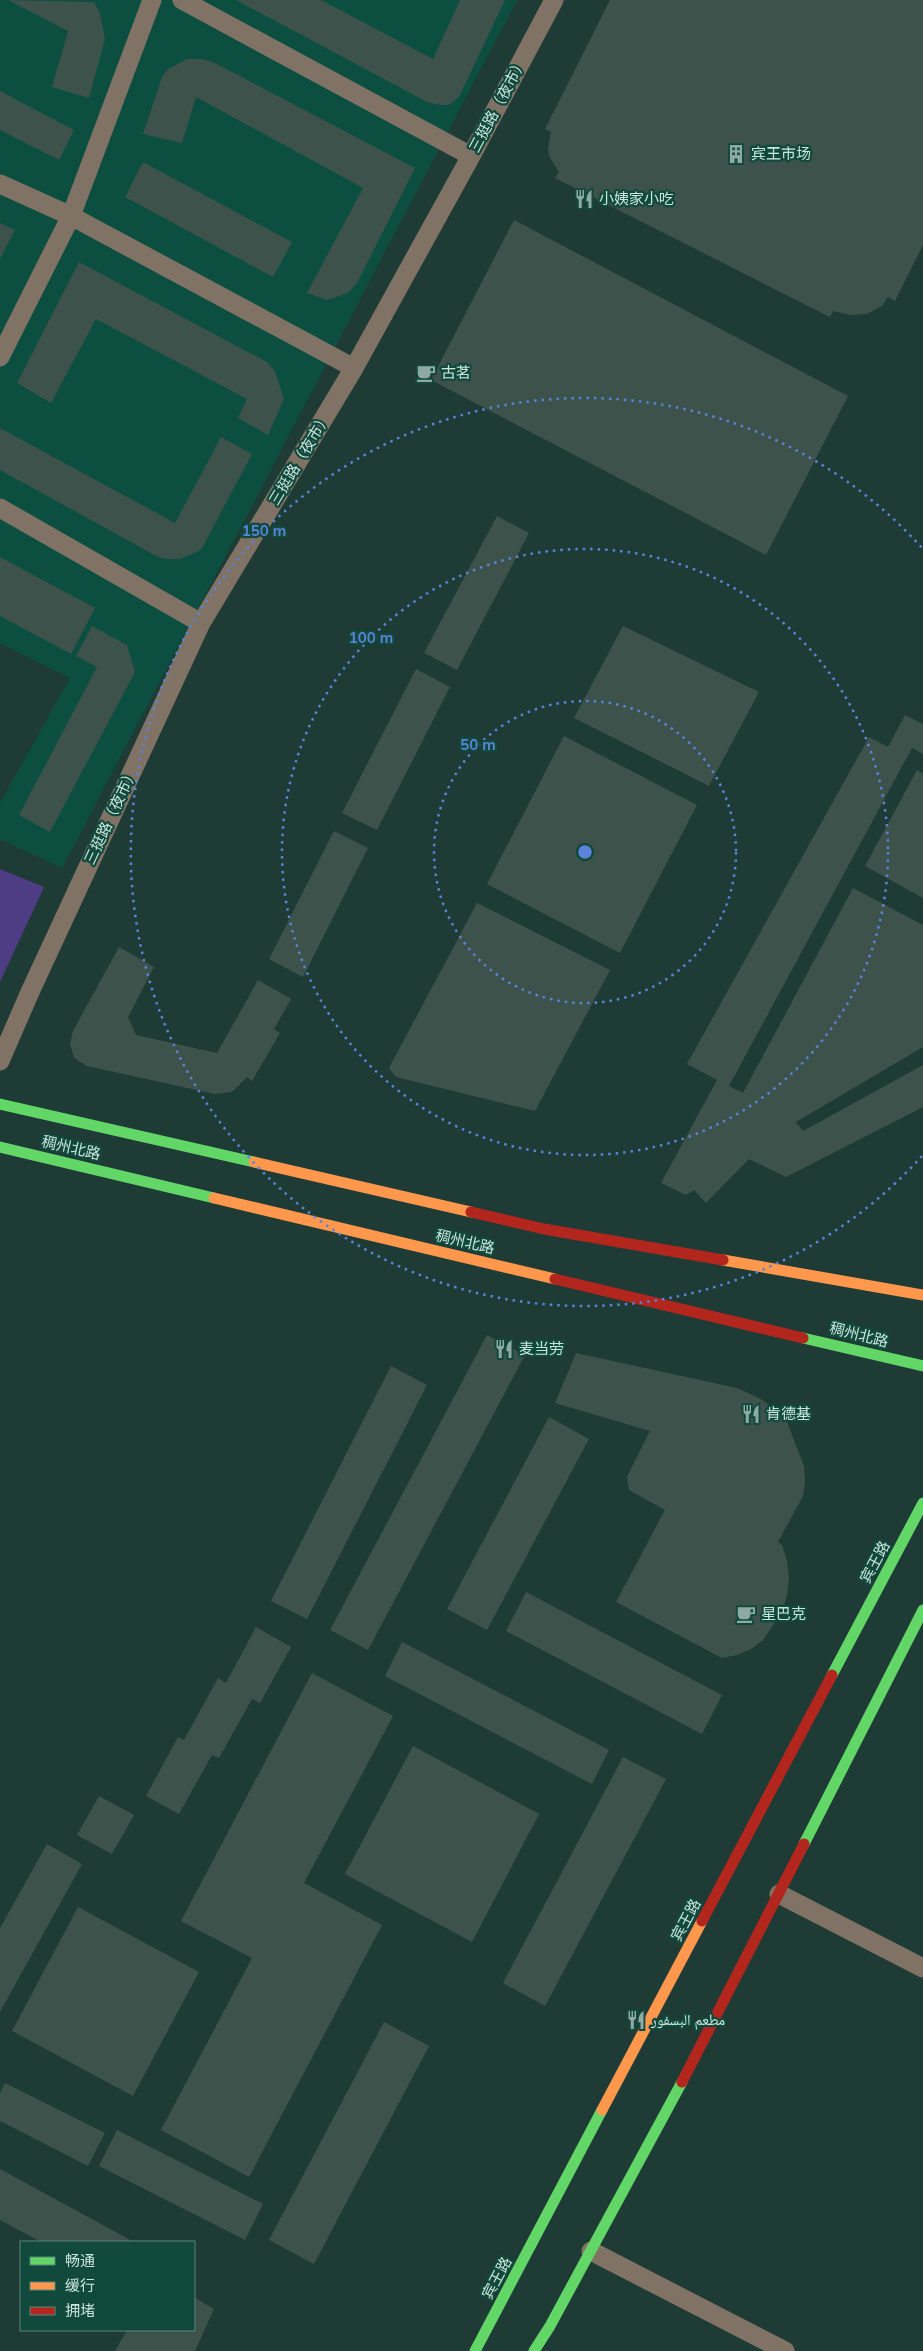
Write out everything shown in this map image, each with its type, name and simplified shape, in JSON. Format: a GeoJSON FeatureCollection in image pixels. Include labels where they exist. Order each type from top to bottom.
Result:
{"type":"FeatureCollection","features":[{"type":"Feature","properties":{"kind":"main road","name":"稠州北路"},"geometry":{"type":"LineString","coordinates":[[0,1104],[544,1229],[923,1295]]}},
{"type":"Feature","properties":{"kind":"main road","name":"稠州北路"},"geometry":{"type":"LineString","coordinates":[[0,1147],[923,1366]]}},
{"type":"Feature","properties":{"kind":"main road","name":"宾王路"},"geometry":{"type":"LineString","coordinates":[[475,2351],[923,1503]]}},
{"type":"Feature","properties":{"kind":"main road"},"geometry":{"type":"LineString","coordinates":[[534,2351],[550,2326],[692,2064],[923,1610]]}},
{"type":"Feature","properties":{"kind":"street"},"geometry":{"type":"LineString","coordinates":[[0,357],[71,216],[152,0]]}},
{"type":"Feature","properties":{"kind":"street"},"geometry":{"type":"LineString","coordinates":[[182,0],[471,156]]}},
{"type":"Feature","properties":{"kind":"street","name":"三挺路（夜市）"},"geometry":{"type":"LineString","coordinates":[[0,1061],[30,992],[201,623],[354,368],[471,156],[554,0]]}},
{"type":"Feature","properties":{"kind":"street"},"geometry":{"type":"LineString","coordinates":[[0,184],[71,216],[354,368]]}},
{"type":"Feature","properties":{"kind":"street"},"geometry":{"type":"LineString","coordinates":[[0,508],[201,623]]}},
{"type":"Feature","properties":{"kind":"street"},"geometry":{"type":"LineString","coordinates":[[780,1894],[923,1968]]}},
{"type":"Feature","properties":{"kind":"street"},"geometry":{"type":"LineString","coordinates":[[590,2251],[785,2351]]}},
{"type":"Feature","properties":{"kind":"shaded area"},"geometry":{"type":"Polygon","coordinates":[[[0,0],[517,0],[62,868],[0,839],[0,803],[70,678],[0,643],[0,0]]]}},
{"type":"Feature","properties":{"kind":"shaded area"},"geometry":{"type":"Polygon","coordinates":[[[0,869],[44,887],[0,982],[0,869]]]}},
{"type":"Feature","properties":{"kind":"building"},"geometry":{"type":"Polygon","coordinates":[[[8,0],[94,2],[100,13],[105,39],[89,98],[52,87],[68,31],[8,0]]]}},
{"type":"Feature","properties":{"kind":"building"},"geometry":{"type":"Polygon","coordinates":[[[236,0],[321,0],[433,59],[460,0],[505,0],[459,97],[449,105],[440,105],[427,102],[236,0]]]}},
{"type":"Feature","properties":{"kind":"building","name":"宾王市场"},"geometry":{"type":"Polygon","coordinates":[[[610,0],[923,0],[923,245],[895,301],[888,297],[882,306],[867,314],[850,315],[833,311],[830,317],[555,178],[559,172],[550,158],[548,149],[551,132],[545,129],[610,0]]]}},
{"type":"Feature","properties":{"kind":"building"},"geometry":{"type":"Polygon","coordinates":[[[187,59],[201,59],[213,62],[415,168],[357,283],[348,293],[327,300],[307,293],[363,188],[196,97],[182,143],[143,134],[162,77],[168,69],[187,59]]]}},
{"type":"Feature","properties":{"kind":"building"},"geometry":{"type":"Polygon","coordinates":[[[0,91],[74,130],[59,160],[0,130],[0,91]]]}},
{"type":"Feature","properties":{"kind":"building"},"geometry":{"type":"Polygon","coordinates":[[[143,162],[292,242],[273,277],[125,197],[143,162]]]}},
{"type":"Feature","properties":{"kind":"building"},"geometry":{"type":"Polygon","coordinates":[[[514,220],[848,396],[766,555],[431,380],[514,220]]]}},
{"type":"Feature","properties":{"kind":"building"},"geometry":{"type":"Polygon","coordinates":[[[0,223],[15,230],[0,259],[0,223]]]}},
{"type":"Feature","properties":{"kind":"building"},"geometry":{"type":"Polygon","coordinates":[[[79,262],[267,362],[275,371],[284,399],[268,435],[238,418],[247,399],[96,319],[51,403],[17,383],[79,262]]]}},
{"type":"Feature","properties":{"kind":"building"},"geometry":{"type":"Polygon","coordinates":[[[0,428],[175,523],[221,437],[252,454],[201,550],[180,559],[168,559],[158,557],[0,470],[0,428]]]}},
{"type":"Feature","properties":{"kind":"building"},"geometry":{"type":"Polygon","coordinates":[[[497,516],[529,533],[457,670],[424,653],[497,516]]]}},
{"type":"Feature","properties":{"kind":"building"},"geometry":{"type":"Polygon","coordinates":[[[0,557],[95,608],[71,654],[0,616],[0,557]]]}},
{"type":"Feature","properties":{"kind":"building"},"geometry":{"type":"Polygon","coordinates":[[[92,626],[127,645],[135,672],[50,832],[19,815],[97,667],[76,656],[92,626]]]}},
{"type":"Feature","properties":{"kind":"building"},"geometry":{"type":"Polygon","coordinates":[[[623,626],[759,692],[709,786],[574,718],[623,626]]]}},
{"type":"Feature","properties":{"kind":"building"},"geometry":{"type":"Polygon","coordinates":[[[416,669],[450,687],[377,830],[342,813],[416,669]]]}},
{"type":"Feature","properties":{"kind":"building"},"geometry":{"type":"Polygon","coordinates":[[[905,715],[923,724],[923,754],[912,748],[729,1086],[743,1093],[853,888],[923,925],[923,1047],[796,1122],[803,1131],[923,1065],[923,1107],[786,1177],[749,1159],[706,1203],[694,1190],[686,1195],[661,1183],[717,1080],[687,1064],[869,737],[888,747],[905,715]]]}},
{"type":"Feature","properties":{"kind":"building"},"geometry":{"type":"Polygon","coordinates":[[[564,736],[697,805],[620,953],[487,884],[564,736]]]}},
{"type":"Feature","properties":{"kind":"building"},"geometry":{"type":"Polygon","coordinates":[[[917,770],[923,774],[923,898],[865,866],[917,770]]]}},
{"type":"Feature","properties":{"kind":"building"},"geometry":{"type":"Polygon","coordinates":[[[334,831],[368,848],[303,977],[269,959],[334,831]]]}},
{"type":"Feature","properties":{"kind":"building"},"geometry":{"type":"Polygon","coordinates":[[[477,903],[610,970],[535,1111],[396,1077],[389,1068],[477,903]]]}},
{"type":"Feature","properties":{"kind":"building"},"geometry":{"type":"Polygon","coordinates":[[[119,947],[154,967],[128,1017],[136,1035],[217,1053],[258,980],[291,999],[274,1029],[280,1033],[252,1081],[247,1077],[232,1092],[215,1094],[87,1066],[74,1058],[70,1044],[73,1031],[119,947]]]}},
{"type":"Feature","properties":{"kind":"building"},"geometry":{"type":"Polygon","coordinates":[[[487,1335],[525,1355],[368,1650],[330,1630],[487,1335]]]}},
{"type":"Feature","properties":{"kind":"building"},"geometry":{"type":"Polygon","coordinates":[[[576,1353],[737,1388],[761,1399],[776,1410],[787,1422],[804,1466],[805,1482],[803,1496],[778,1542],[782,1545],[787,1561],[789,1578],[782,1612],[763,1640],[751,1649],[737,1655],[722,1658],[616,1602],[665,1510],[629,1490],[627,1477],[650,1431],[555,1403],[576,1353]]]}},
{"type":"Feature","properties":{"kind":"building"},"geometry":{"type":"Polygon","coordinates":[[[391,1366],[427,1385],[307,1619],[271,1601],[391,1366]]]}},
{"type":"Feature","properties":{"kind":"building"},"geometry":{"type":"Polygon","coordinates":[[[549,1417],[589,1439],[487,1630],[447,1609],[549,1417]]]}},
{"type":"Feature","properties":{"kind":"building"},"geometry":{"type":"Polygon","coordinates":[[[526,1592],[722,1695],[702,1734],[506,1631],[526,1592]]]}},
{"type":"Feature","properties":{"kind":"building"},"geometry":{"type":"Polygon","coordinates":[[[256,1627],[291,1647],[260,1703],[252,1699],[219,1758],[212,1755],[179,1814],[146,1796],[178,1737],[184,1740],[218,1678],[226,1683],[256,1627]]]}},
{"type":"Feature","properties":{"kind":"building"},"geometry":{"type":"Polygon","coordinates":[[[402,1642],[609,1750],[592,1784],[385,1676],[402,1642]]]}},
{"type":"Feature","properties":{"kind":"building"},"geometry":{"type":"Polygon","coordinates":[[[312,1673],[393,1716],[304,1883],[382,1925],[249,2177],[161,2130],[252,1958],[181,1921],[312,1673]]]}},
{"type":"Feature","properties":{"kind":"building"},"geometry":{"type":"Polygon","coordinates":[[[413,1746],[539,1814],[472,1942],[345,1874],[413,1746]]]}},
{"type":"Feature","properties":{"kind":"building"},"geometry":{"type":"Polygon","coordinates":[[[623,1757],[666,1779],[545,2006],[503,1983],[623,1757]]]}},
{"type":"Feature","properties":{"kind":"building"},"geometry":{"type":"Polygon","coordinates":[[[99,1796],[134,1815],[112,1854],[77,1835],[99,1796]]]}},
{"type":"Feature","properties":{"kind":"building"},"geometry":{"type":"Polygon","coordinates":[[[47,1844],[82,1864],[0,2012],[0,1928],[47,1844]]]}},
{"type":"Feature","properties":{"kind":"building"},"geometry":{"type":"Polygon","coordinates":[[[78,1907],[199,1972],[133,2096],[12,2031],[78,1907]]]}},
{"type":"Feature","properties":{"kind":"building"},"geometry":{"type":"Polygon","coordinates":[[[384,2022],[429,2046],[314,2264],[269,2240],[384,2022]]]}},
{"type":"Feature","properties":{"kind":"building"},"geometry":{"type":"Polygon","coordinates":[[[5,2083],[105,2133],[88,2166],[0,2121],[0,2093],[5,2083]]]}},
{"type":"Feature","properties":{"kind":"building"},"geometry":{"type":"Polygon","coordinates":[[[117,2130],[263,2204],[245,2240],[99,2166],[117,2130]]]}},
{"type":"Feature","properties":{"kind":"building"},"geometry":{"type":"Polygon","coordinates":[[[0,2169],[132,2241],[39,2241],[0,2220],[0,2169]]]}},
{"type":"Feature","properties":{"kind":"building"},"geometry":{"type":"Polygon","coordinates":[[[195,2298],[214,2309],[195,2351],[115,2351],[126,2331],[195,2331],[195,2298]]]}},
{"type":"Feature","properties":{"kind":"traffic: fast"},"geometry":{"type":"LineString","coordinates":[[0,1104],[254,1162]]}},
{"type":"Feature","properties":{"kind":"traffic: fast"},"geometry":{"type":"LineString","coordinates":[[0,1147],[214,1198]]}},
{"type":"Feature","properties":{"kind":"traffic: fast"},"geometry":{"type":"LineString","coordinates":[[803,1338],[923,1366]]}},
{"type":"Feature","properties":{"kind":"traffic: fast"},"geometry":{"type":"LineString","coordinates":[[832,1675],[923,1503]]}},
{"type":"Feature","properties":{"kind":"traffic: fast"},"geometry":{"type":"LineString","coordinates":[[804,1844],[923,1610]]}},
{"type":"Feature","properties":{"kind":"traffic: fast"},"geometry":{"type":"LineString","coordinates":[[534,2351],[550,2326],[682,2082]]}},
{"type":"Feature","properties":{"kind":"traffic: fast"},"geometry":{"type":"LineString","coordinates":[[475,2351],[602,2110]]}},
{"type":"Feature","properties":{"kind":"traffic: slow"},"geometry":{"type":"LineString","coordinates":[[254,1162],[471,1212]]}},
{"type":"Feature","properties":{"kind":"traffic: slow"},"geometry":{"type":"LineString","coordinates":[[214,1198],[555,1279]]}},
{"type":"Feature","properties":{"kind":"traffic: slow"},"geometry":{"type":"LineString","coordinates":[[723,1260],[923,1295]]}},
{"type":"Feature","properties":{"kind":"traffic: slow"},"geometry":{"type":"LineString","coordinates":[[602,2110],[702,1921]]}},
{"type":"Feature","properties":{"kind":"traffic: jam"},"geometry":{"type":"LineString","coordinates":[[471,1212],[544,1229],[723,1260]]}},
{"type":"Feature","properties":{"kind":"traffic: jam"},"geometry":{"type":"LineString","coordinates":[[555,1279],[803,1338]]}},
{"type":"Feature","properties":{"kind":"traffic: jam"},"geometry":{"type":"LineString","coordinates":[[702,1921],[832,1675]]}},
{"type":"Feature","properties":{"kind":"traffic: jam"},"geometry":{"type":"LineString","coordinates":[[682,2082],[804,1844]]}},
{"type":"Feature","properties":{"kind":"place","name":"宾王市场"},"geometry":{"type":"Point","coordinates":[736,154]}},
{"type":"Feature","properties":{"kind":"place","name":"小姨家小吃"},"geometry":{"type":"Point","coordinates":[584,199]}},
{"type":"Feature","properties":{"kind":"place","name":"古茗"},"geometry":{"type":"Point","coordinates":[426,373]}},
{"type":"Feature","properties":{"kind":"place","name":"麦当劳"},"geometry":{"type":"Point","coordinates":[504,1349]}},
{"type":"Feature","properties":{"kind":"place","name":"肯德基"},"geometry":{"type":"Point","coordinates":[751,1414]}},
{"type":"Feature","properties":{"kind":"place","name":"星巴克"},"geometry":{"type":"Point","coordinates":[746,1614]}},
{"type":"Feature","properties":{"kind":"place","name":"مطعم البسفور"},"geometry":{"type":"Point","coordinates":[636,2020]}}]}
